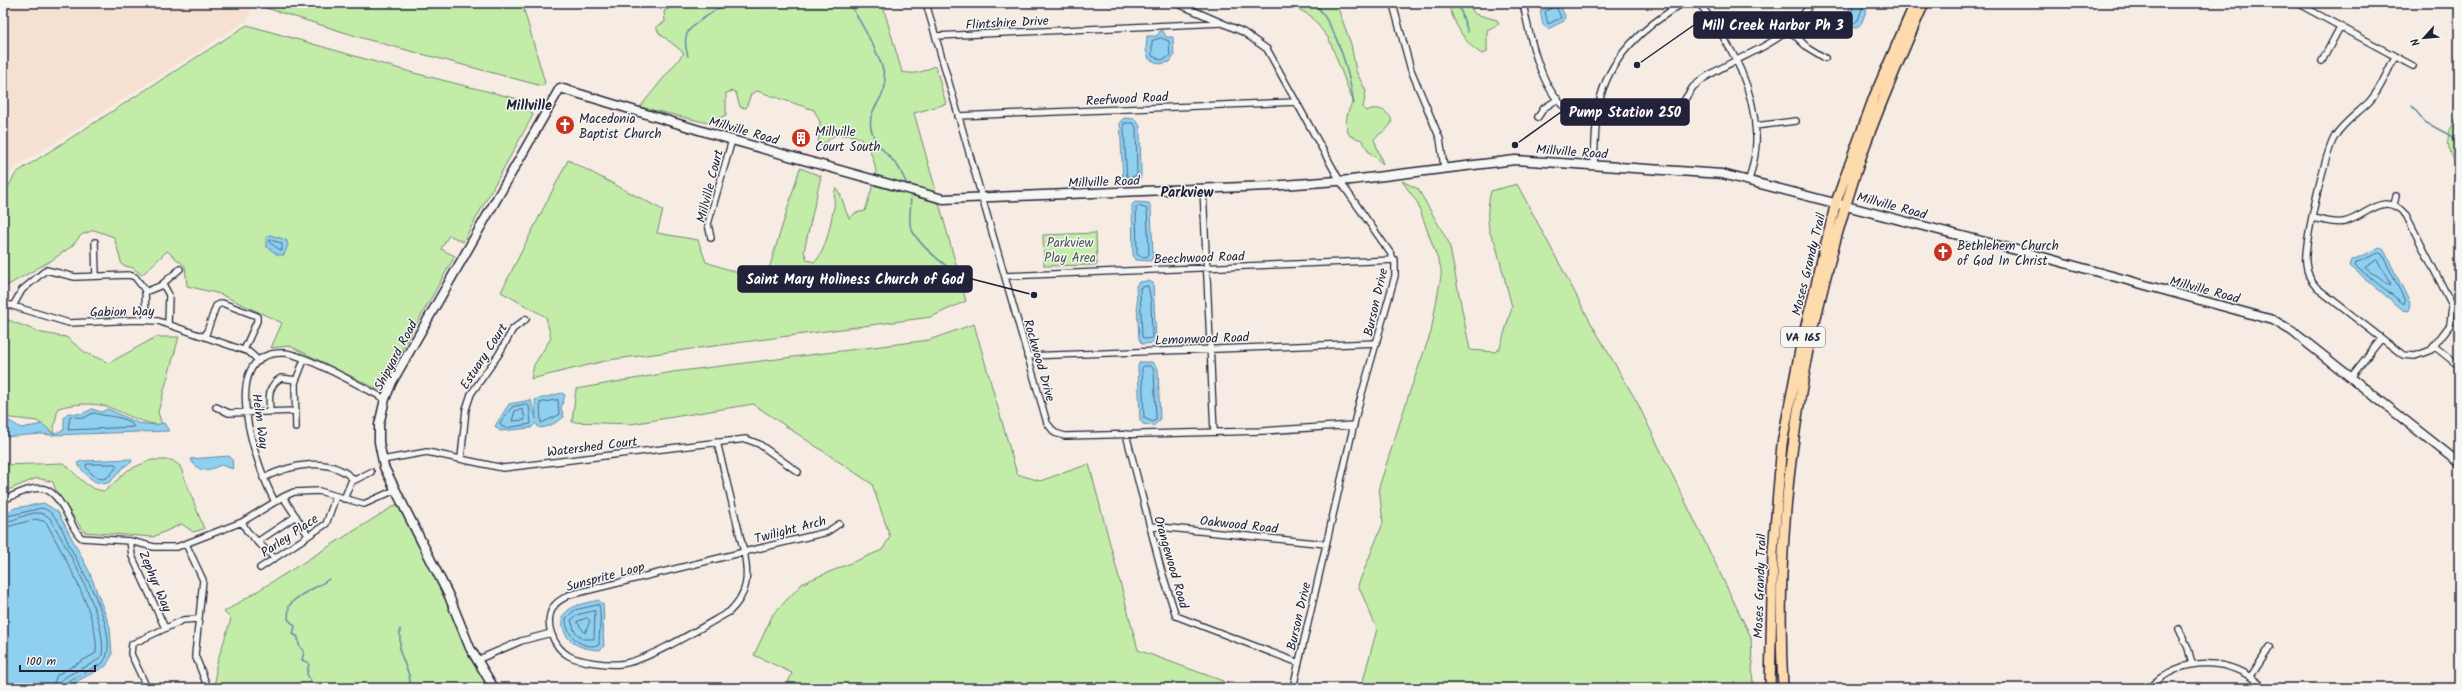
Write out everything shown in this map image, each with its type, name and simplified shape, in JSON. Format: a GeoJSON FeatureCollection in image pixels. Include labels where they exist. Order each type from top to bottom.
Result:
{"type":"FeatureCollection","features":[{"type":"Feature","properties":{"kind":"main road","name":"Moses Grandy Trail"},"geometry":{"type":"LineString","coordinates":[[1770,688],[1773,552],[1782,444],[1800,350],[1836,202],[1874,97],[1915,3]]}},
{"type":"Feature","properties":{"kind":"main road","name":"Moses Grandy Trail"},"geometry":{"type":"LineString","coordinates":[[1783,688],[1782,558],[1798,406],[1814,325],[1861,157],[1924,3]]}},
{"type":"Feature","properties":{"kind":"street","name":"Rockwood Drive"},"geometry":{"type":"LineString","coordinates":[[926,3],[1047,424],[1052,431],[1065,436],[1214,432],[1354,425]]}},
{"type":"Feature","properties":{"kind":"street","name":"Burson Drive"},"geometry":{"type":"LineString","coordinates":[[1176,3],[1224,22],[1252,36],[1267,49],[1340,181],[1395,260],[1395,276],[1354,425],[1293,688]]}},
{"type":"Feature","properties":{"kind":"street"},"geometry":{"type":"LineString","coordinates":[[1523,3],[1537,60],[1558,99],[1575,113],[1597,117]]}},
{"type":"Feature","properties":{"kind":"street"},"geometry":{"type":"LineString","coordinates":[[1594,165],[1597,117],[1600,98],[1608,77],[1625,50],[1647,28],[1683,3]]}},
{"type":"Feature","properties":{"kind":"street"},"geometry":{"type":"LineString","coordinates":[[1699,3],[1722,34],[1736,60],[1748,93],[1755,126],[1755,153],[1749,180]]}},
{"type":"Feature","properties":{"kind":"street"},"geometry":{"type":"LineString","coordinates":[[1673,117],[1693,87],[1714,72],[1770,44],[1789,30],[1803,16],[1811,3]]}},
{"type":"Feature","properties":{"kind":"street"},"geometry":{"type":"LineString","coordinates":[[2296,3],[2413,66]]}},
{"type":"Feature","properties":{"kind":"street"},"geometry":{"type":"LineString","coordinates":[[1394,8],[1411,70],[1440,139],[1444,167]]}},
{"type":"Feature","properties":{"kind":"street","name":"Flintshire Drive"},"geometry":{"type":"LineString","coordinates":[[936,36],[1224,22]]}},
{"type":"Feature","properties":{"kind":"street"},"geometry":{"type":"LineString","coordinates":[[2322,61],[2340,26]]}},
{"type":"Feature","properties":{"kind":"street"},"geometry":{"type":"LineString","coordinates":[[1789,30],[1807,47],[1825,58]]}},
{"type":"Feature","properties":{"kind":"street"},"geometry":{"type":"LineString","coordinates":[[2313,218],[2343,222],[2378,205],[2394,205],[2402,210],[2409,219],[2452,305],[2450,325],[2434,346],[2422,355],[2408,356],[2397,352],[2323,294],[2309,277],[2306,259],[2313,218],[2326,160],[2334,138],[2345,123],[2374,96],[2395,57]]}},
{"type":"Feature","properties":{"kind":"street","name":"Millville Road"},"geometry":{"type":"LineString","coordinates":[[560,88],[732,140],[937,197],[982,198],[1340,181],[1444,167],[1515,160],[1722,174],[1836,202],[2264,317],[2292,331],[2459,463]]}},
{"type":"Feature","properties":{"kind":"street","name":"Shipyard Road"},"geometry":{"type":"LineString","coordinates":[[494,688],[465,637],[449,596],[395,490],[382,460],[378,434],[385,399],[413,344],[560,88]]}},
{"type":"Feature","properties":{"kind":"street"},"geometry":{"type":"LineString","coordinates":[[1538,117],[1544,108],[1558,99]]}},
{"type":"Feature","properties":{"kind":"street","name":"Reefwood Road"},"geometry":{"type":"LineString","coordinates":[[958,116],[1297,102]]}},
{"type":"Feature","properties":{"kind":"street"},"geometry":{"type":"LineString","coordinates":[[1755,126],[1796,121]]}},
{"type":"Feature","properties":{"kind":"street","name":"Millville Court"},"geometry":{"type":"LineString","coordinates":[[711,238],[708,224],[732,140]]}},
{"type":"Feature","properties":{"kind":"street"},"geometry":{"type":"LineString","coordinates":[[1202,188],[1214,432]]}},
{"type":"Feature","properties":{"kind":"street"},"geometry":{"type":"LineString","coordinates":[[2394,205],[2396,196]]}},
{"type":"Feature","properties":{"kind":"street"},"geometry":{"type":"LineString","coordinates":[[95,242],[96,276]]}},
{"type":"Feature","properties":{"kind":"street","name":"Beechwood Road"},"geometry":{"type":"LineString","coordinates":[[1005,276],[1395,260]]}},
{"type":"Feature","properties":{"kind":"street"},"geometry":{"type":"LineString","coordinates":[[145,292],[164,284],[180,269]]}},
{"type":"Feature","properties":{"kind":"street"},"geometry":{"type":"LineString","coordinates":[[13,306],[22,290],[46,270],[71,277],[132,275],[140,281],[145,292],[146,320]]}},
{"type":"Feature","properties":{"kind":"street"},"geometry":{"type":"LineString","coordinates":[[164,284],[169,295],[168,324]]}},
{"type":"Feature","properties":{"kind":"street","name":"Gabion Way"},"geometry":{"type":"LineString","coordinates":[[3,303],[69,323],[146,320],[168,324],[244,350],[254,355],[258,362]]}},
{"type":"Feature","properties":{"kind":"street"},"geometry":{"type":"LineString","coordinates":[[205,337],[216,306],[222,303],[257,316],[257,320],[244,350]]}},
{"type":"Feature","properties":{"kind":"street","name":"Estuary Court"},"geometry":{"type":"LineString","coordinates":[[461,458],[466,409],[471,394],[499,354],[513,329],[526,318]]}},
{"type":"Feature","properties":{"kind":"street"},"geometry":{"type":"LineString","coordinates":[[2351,377],[2381,339]]}},
{"type":"Feature","properties":{"kind":"street","name":"Lemonwood Road"},"geometry":{"type":"LineString","coordinates":[[1027,356],[1377,343]]}},
{"type":"Feature","properties":{"kind":"street"},"geometry":{"type":"LineString","coordinates":[[2434,346],[2459,366]]}},
{"type":"Feature","properties":{"kind":"street"},"geometry":{"type":"LineString","coordinates":[[258,362],[279,353],[293,355],[385,399]]}},
{"type":"Feature","properties":{"kind":"street"},"geometry":{"type":"LineString","coordinates":[[296,428],[296,380],[304,360]]}},
{"type":"Feature","properties":{"kind":"street","name":"Helm Way"},"geometry":{"type":"LineString","coordinates":[[258,362],[251,371],[246,383],[247,412],[252,445],[263,478],[275,502]]}},
{"type":"Feature","properties":{"kind":"street"},"geometry":{"type":"LineString","coordinates":[[270,412],[269,393],[272,387],[281,378],[296,380]]}},
{"type":"Feature","properties":{"kind":"street"},"geometry":{"type":"LineString","coordinates":[[216,407],[226,413],[296,411]]}},
{"type":"Feature","properties":{"kind":"street","name":"Orangewood Road"},"geometry":{"type":"LineString","coordinates":[[1126,434],[1173,611],[1178,618],[1299,663]]}},
{"type":"Feature","properties":{"kind":"street","name":"Watershed Court"},"geometry":{"type":"LineString","coordinates":[[382,460],[427,452],[503,468],[746,439],[759,444],[798,472]]}},
{"type":"Feature","properties":{"kind":"street"},"geometry":{"type":"LineString","coordinates":[[477,660],[521,641],[551,633],[564,652],[576,659],[619,664],[640,659],[729,612],[743,596],[747,585],[747,568],[717,442]]}},
{"type":"Feature","properties":{"kind":"street"},"geometry":{"type":"LineString","coordinates":[[263,478],[290,467],[312,465],[345,472],[354,480]]}},
{"type":"Feature","properties":{"kind":"street"},"geometry":{"type":"LineString","coordinates":[[344,498],[349,486],[354,480],[371,472]]}},
{"type":"Feature","properties":{"kind":"street"},"geometry":{"type":"LineString","coordinates":[[3,500],[30,488],[46,489],[60,499],[75,530],[82,538],[130,541],[161,548],[186,544],[201,536],[242,522],[283,497],[308,490],[368,503],[395,490]]}},
{"type":"Feature","properties":{"kind":"street","name":"Parley Place"},"geometry":{"type":"LineString","coordinates":[[260,568],[327,522],[336,496]]}},
{"type":"Feature","properties":{"kind":"street"},"geometry":{"type":"LineString","coordinates":[[283,497],[308,535]]}},
{"type":"Feature","properties":{"kind":"street"},"geometry":{"type":"LineString","coordinates":[[257,542],[296,516]]}},
{"type":"Feature","properties":{"kind":"street"},"geometry":{"type":"LineString","coordinates":[[242,522],[257,542],[274,558]]}},
{"type":"Feature","properties":{"kind":"street","name":"Twilight Arch"},"geometry":{"type":"LineString","coordinates":[[744,552],[827,532],[839,524]]}},
{"type":"Feature","properties":{"kind":"street","name":"Oakwood Road"},"geometry":{"type":"LineString","coordinates":[[1150,526],[1326,544]]}},
{"type":"Feature","properties":{"kind":"street","name":"Zephyr Way"},"geometry":{"type":"LineString","coordinates":[[130,541],[132,556],[165,628]]}},
{"type":"Feature","properties":{"kind":"street"},"geometry":{"type":"LineString","coordinates":[[186,544],[203,580],[197,619],[195,655],[208,688]]}},
{"type":"Feature","properties":{"kind":"street","name":"Sunsprite Loop"},"geometry":{"type":"LineString","coordinates":[[551,633],[549,623],[554,605],[569,595],[744,552]]}},
{"type":"Feature","properties":{"kind":"street"},"geometry":{"type":"LineString","coordinates":[[147,688],[130,647],[134,642],[186,619],[197,619]]}},
{"type":"Feature","properties":{"kind":"street"},"geometry":{"type":"LineString","coordinates":[[2179,629],[2188,648],[2192,664]]}},
{"type":"Feature","properties":{"kind":"street"},"geometry":{"type":"LineString","coordinates":[[2251,676],[2270,647]]}},
{"type":"Feature","properties":{"kind":"street"},"geometry":{"type":"LineString","coordinates":[[2149,688],[2170,672],[2192,664],[2212,663],[2230,667],[2251,676],[2264,688]]}},
{"type":"Feature","properties":{"kind":"shaded area"},"geometry":{"type":"Polygon","coordinates":[[[3,3],[246,3],[252,5],[247,20],[13,169],[3,185],[3,3]]]}},
{"type":"Feature","properties":{"kind":"green space"},"geometry":{"type":"Polygon","coordinates":[[[250,3],[529,3],[524,10],[545,83],[542,86],[369,40],[250,3]]]}},
{"type":"Feature","properties":{"kind":"green space"},"geometry":{"type":"Polygon","coordinates":[[[681,3],[882,3],[902,72],[915,73],[934,66],[936,68],[946,104],[914,113],[936,191],[928,192],[876,176],[875,165],[868,147],[859,138],[854,136],[835,135],[821,146],[818,144],[820,122],[814,110],[757,91],[751,94],[746,108],[740,107],[736,93],[733,91],[726,93],[726,115],[708,123],[640,107],[684,53],[659,33],[656,27],[665,22],[664,11],[681,3]]]}},
{"type":"Feature","properties":{"kind":"green space"},"geometry":{"type":"Polygon","coordinates":[[[1287,3],[1336,3],[1351,44],[1356,71],[1366,91],[1363,108],[1366,111],[1379,109],[1384,111],[1391,120],[1391,124],[1388,128],[1374,139],[1383,164],[1369,152],[1362,140],[1350,136],[1348,132],[1346,123],[1353,101],[1329,39],[1311,16],[1287,3]]]}},
{"type":"Feature","properties":{"kind":"green space"},"geometry":{"type":"Polygon","coordinates":[[[1448,3],[1467,3],[1475,14],[1497,20],[1499,24],[1487,30],[1487,52],[1482,54],[1465,39],[1453,18],[1448,3]]]}},
{"type":"Feature","properties":{"kind":"green space"},"geometry":{"type":"Polygon","coordinates":[[[247,25],[414,73],[522,100],[533,115],[463,242],[449,235],[441,249],[455,256],[379,390],[290,346],[271,348],[282,323],[220,294],[187,286],[185,266],[167,251],[142,275],[133,268],[122,265],[114,237],[94,230],[81,235],[72,246],[52,260],[3,288],[3,196],[16,173],[247,25]],[[270,235],[273,251],[278,255],[287,241],[270,235]]]}},
{"type":"Feature","properties":{"kind":"green space"},"geometry":{"type":"Polygon","coordinates":[[[2459,116],[2459,173],[2448,145],[2448,139],[2449,132],[2459,116]]]}},
{"type":"Feature","properties":{"kind":"green space"},"geometry":{"type":"Polygon","coordinates":[[[568,160],[663,210],[657,233],[698,240],[706,262],[765,282],[800,168],[821,176],[804,251],[807,260],[815,262],[819,257],[828,236],[836,188],[841,195],[850,219],[855,213],[865,211],[873,185],[939,203],[966,301],[931,317],[609,360],[531,379],[534,365],[551,338],[546,317],[501,292],[568,160]]]}},
{"type":"Feature","properties":{"kind":"green space"},"geometry":{"type":"Polygon","coordinates":[[[1402,181],[1418,189],[1449,243],[1470,350],[1495,352],[1500,348],[1512,307],[1495,242],[1488,225],[1489,204],[1491,191],[1517,184],[1591,323],[1637,402],[1751,637],[1753,688],[1361,688],[1377,629],[1358,585],[1383,523],[1379,487],[1431,332],[1441,276],[1441,268],[1417,202],[1402,181]]]}},
{"type":"Feature","properties":{"kind":"green space","name":"Parkview Play Area"},"geometry":{"type":"Polygon","coordinates":[[[1096,233],[1097,265],[1044,266],[1043,235],[1096,233]]]}},
{"type":"Feature","properties":{"kind":"green space"},"geometry":{"type":"Polygon","coordinates":[[[3,318],[42,333],[66,337],[86,353],[109,363],[156,337],[179,337],[158,412],[162,425],[141,421],[102,405],[90,404],[70,405],[58,408],[53,433],[37,421],[3,417],[3,318]]]}},
{"type":"Feature","properties":{"kind":"green space"},"geometry":{"type":"Polygon","coordinates":[[[974,324],[1017,474],[1040,481],[1089,464],[1138,650],[1223,681],[1224,688],[786,688],[792,673],[754,655],[773,614],[803,583],[882,550],[890,537],[872,484],[753,404],[631,424],[572,422],[576,389],[673,372],[929,340],[974,324]]]}},
{"type":"Feature","properties":{"kind":"green space"},"geometry":{"type":"Polygon","coordinates":[[[151,460],[172,460],[180,466],[204,529],[193,532],[182,524],[153,537],[84,532],[56,491],[53,482],[37,478],[3,492],[3,465],[63,463],[87,485],[98,490],[105,491],[128,470],[151,460]]]}},
{"type":"Feature","properties":{"kind":"green space"},"geometry":{"type":"Polygon","coordinates":[[[397,504],[449,605],[469,657],[490,688],[215,688],[216,666],[231,619],[224,612],[397,504]]]}},
{"type":"Feature","properties":{"kind":"water"},"geometry":{"type":"Polygon","coordinates":[[[1559,3],[1565,16],[1564,21],[1548,29],[1543,25],[1540,11],[1559,3]]]}},
{"type":"Feature","properties":{"kind":"water"},"geometry":{"type":"Polygon","coordinates":[[[1851,3],[1869,3],[1862,22],[1857,28],[1849,27],[1846,21],[1851,3]]]}},
{"type":"Feature","properties":{"kind":"water"},"geometry":{"type":"Polygon","coordinates":[[[1160,31],[1163,31],[1166,37],[1173,37],[1174,56],[1170,62],[1160,64],[1149,59],[1146,50],[1147,36],[1157,36],[1160,31]]]}},
{"type":"Feature","properties":{"kind":"water"},"geometry":{"type":"Polygon","coordinates":[[[1124,118],[1135,119],[1140,126],[1141,177],[1133,182],[1123,180],[1120,122],[1124,118]]]}},
{"type":"Feature","properties":{"kind":"water"},"geometry":{"type":"Polygon","coordinates":[[[1135,202],[1149,203],[1151,208],[1153,256],[1151,261],[1136,260],[1133,255],[1132,205],[1135,202]]]}},
{"type":"Feature","properties":{"kind":"water"},"geometry":{"type":"Polygon","coordinates":[[[270,235],[286,240],[288,245],[284,255],[278,255],[266,246],[266,238],[270,235]]]}},
{"type":"Feature","properties":{"kind":"water"},"geometry":{"type":"Polygon","coordinates":[[[2380,248],[2384,250],[2410,303],[2409,311],[2403,310],[2350,266],[2352,260],[2380,248]]]}},
{"type":"Feature","properties":{"kind":"water"},"geometry":{"type":"Polygon","coordinates":[[[1149,281],[1153,283],[1156,340],[1154,343],[1142,344],[1139,339],[1136,286],[1139,282],[1149,281]]]}},
{"type":"Feature","properties":{"kind":"water"},"geometry":{"type":"Polygon","coordinates":[[[1140,362],[1152,362],[1158,369],[1160,420],[1153,426],[1143,424],[1140,420],[1138,366],[1140,362]]]}},
{"type":"Feature","properties":{"kind":"water"},"geometry":{"type":"Polygon","coordinates":[[[562,393],[565,395],[561,408],[564,417],[552,425],[541,428],[538,427],[536,423],[531,428],[500,431],[495,426],[509,404],[531,400],[536,419],[535,400],[562,393]]]}},
{"type":"Feature","properties":{"kind":"water"},"geometry":{"type":"Polygon","coordinates":[[[92,409],[101,412],[108,409],[138,423],[155,425],[164,423],[169,431],[51,435],[41,434],[3,437],[3,421],[6,419],[21,428],[43,424],[53,434],[64,430],[64,417],[68,413],[82,414],[92,409]]]}},
{"type":"Feature","properties":{"kind":"water"},"geometry":{"type":"Polygon","coordinates":[[[229,456],[232,459],[233,469],[221,465],[212,469],[204,470],[197,467],[190,459],[229,456]]]}},
{"type":"Feature","properties":{"kind":"water"},"geometry":{"type":"Polygon","coordinates":[[[131,459],[132,462],[124,467],[111,481],[101,484],[91,479],[77,463],[82,461],[131,459]]]}},
{"type":"Feature","properties":{"kind":"water"},"geometry":{"type":"Polygon","coordinates":[[[44,503],[58,512],[89,571],[110,627],[112,655],[106,666],[64,688],[3,688],[3,514],[15,508],[44,503]]]}},
{"type":"Feature","properties":{"kind":"water"},"geometry":{"type":"Polygon","coordinates":[[[598,600],[603,604],[604,609],[604,646],[600,650],[585,648],[573,643],[565,633],[562,618],[565,613],[573,607],[598,600]]]}},
{"type":"Feature","properties":{"kind":"waterway"},"geometry":{"type":"LineString","coordinates":[[688,56],[685,41],[686,35],[697,22],[726,5],[760,7],[763,3]]}},
{"type":"Feature","properties":{"kind":"waterway"},"geometry":{"type":"LineString","coordinates":[[850,3],[872,43],[882,66],[884,76],[884,91],[871,118],[870,125],[872,132],[877,143],[899,168],[907,184]]}},
{"type":"Feature","properties":{"kind":"waterway"},"geometry":{"type":"LineString","coordinates":[[1315,3],[1330,26],[1341,51],[1349,77],[1354,104]]}},
{"type":"Feature","properties":{"kind":"waterway"},"geometry":{"type":"LineString","coordinates":[[1458,3],[1468,32]]}},
{"type":"Feature","properties":{"kind":"waterway"},"geometry":{"type":"LineString","coordinates":[[2237,3],[2242,10]]}},
{"type":"Feature","properties":{"kind":"waterway"},"geometry":{"type":"LineString","coordinates":[[2412,106],[2425,122],[2453,137],[2459,152]]}},
{"type":"Feature","properties":{"kind":"waterway"},"geometry":{"type":"LineString","coordinates":[[2453,137],[2459,132]]}},
{"type":"Feature","properties":{"kind":"waterway"},"geometry":{"type":"LineString","coordinates":[[910,193],[910,224],[912,230],[920,242],[937,259],[948,267]]}},
{"type":"Feature","properties":{"kind":"waterway"},"geometry":{"type":"LineString","coordinates":[[315,688],[307,674],[309,663],[302,660],[304,652],[299,645],[298,637],[293,634],[295,626],[288,619],[289,606],[297,598],[329,579]]}},
{"type":"Feature","properties":{"kind":"waterway"},"geometry":{"type":"LineString","coordinates":[[400,629],[400,652],[409,675],[411,688]]}},
{"type":"Feature","properties":{"kind":"place","name":"Mill Creek Harbor Ph 3"},"geometry":{"type":"Point","coordinates":[1637,65]}},
{"type":"Feature","properties":{"kind":"place","name":"Macedonia Baptist Church"},"geometry":{"type":"Point","coordinates":[565,125]}},
{"type":"Feature","properties":{"kind":"place","name":"Millville Court South"},"geometry":{"type":"Point","coordinates":[801,138]}},
{"type":"Feature","properties":{"kind":"place","name":"Pump Station 250"},"geometry":{"type":"Point","coordinates":[1515,145]}},
{"type":"Feature","properties":{"kind":"place","name":"Bethlehem Church of God In Christ"},"geometry":{"type":"Point","coordinates":[1943,252]}},
{"type":"Feature","properties":{"kind":"place","name":"Saint Mary Holiness Church of God"},"geometry":{"type":"Point","coordinates":[1034,295]}},
{"type":"Feature","properties":{"kind":"district","name":"Millville"},"geometry":{"type":"Point","coordinates":[529,105]}},
{"type":"Feature","properties":{"kind":"district","name":"Parkview"},"geometry":{"type":"Point","coordinates":[1187,192]}}]}
